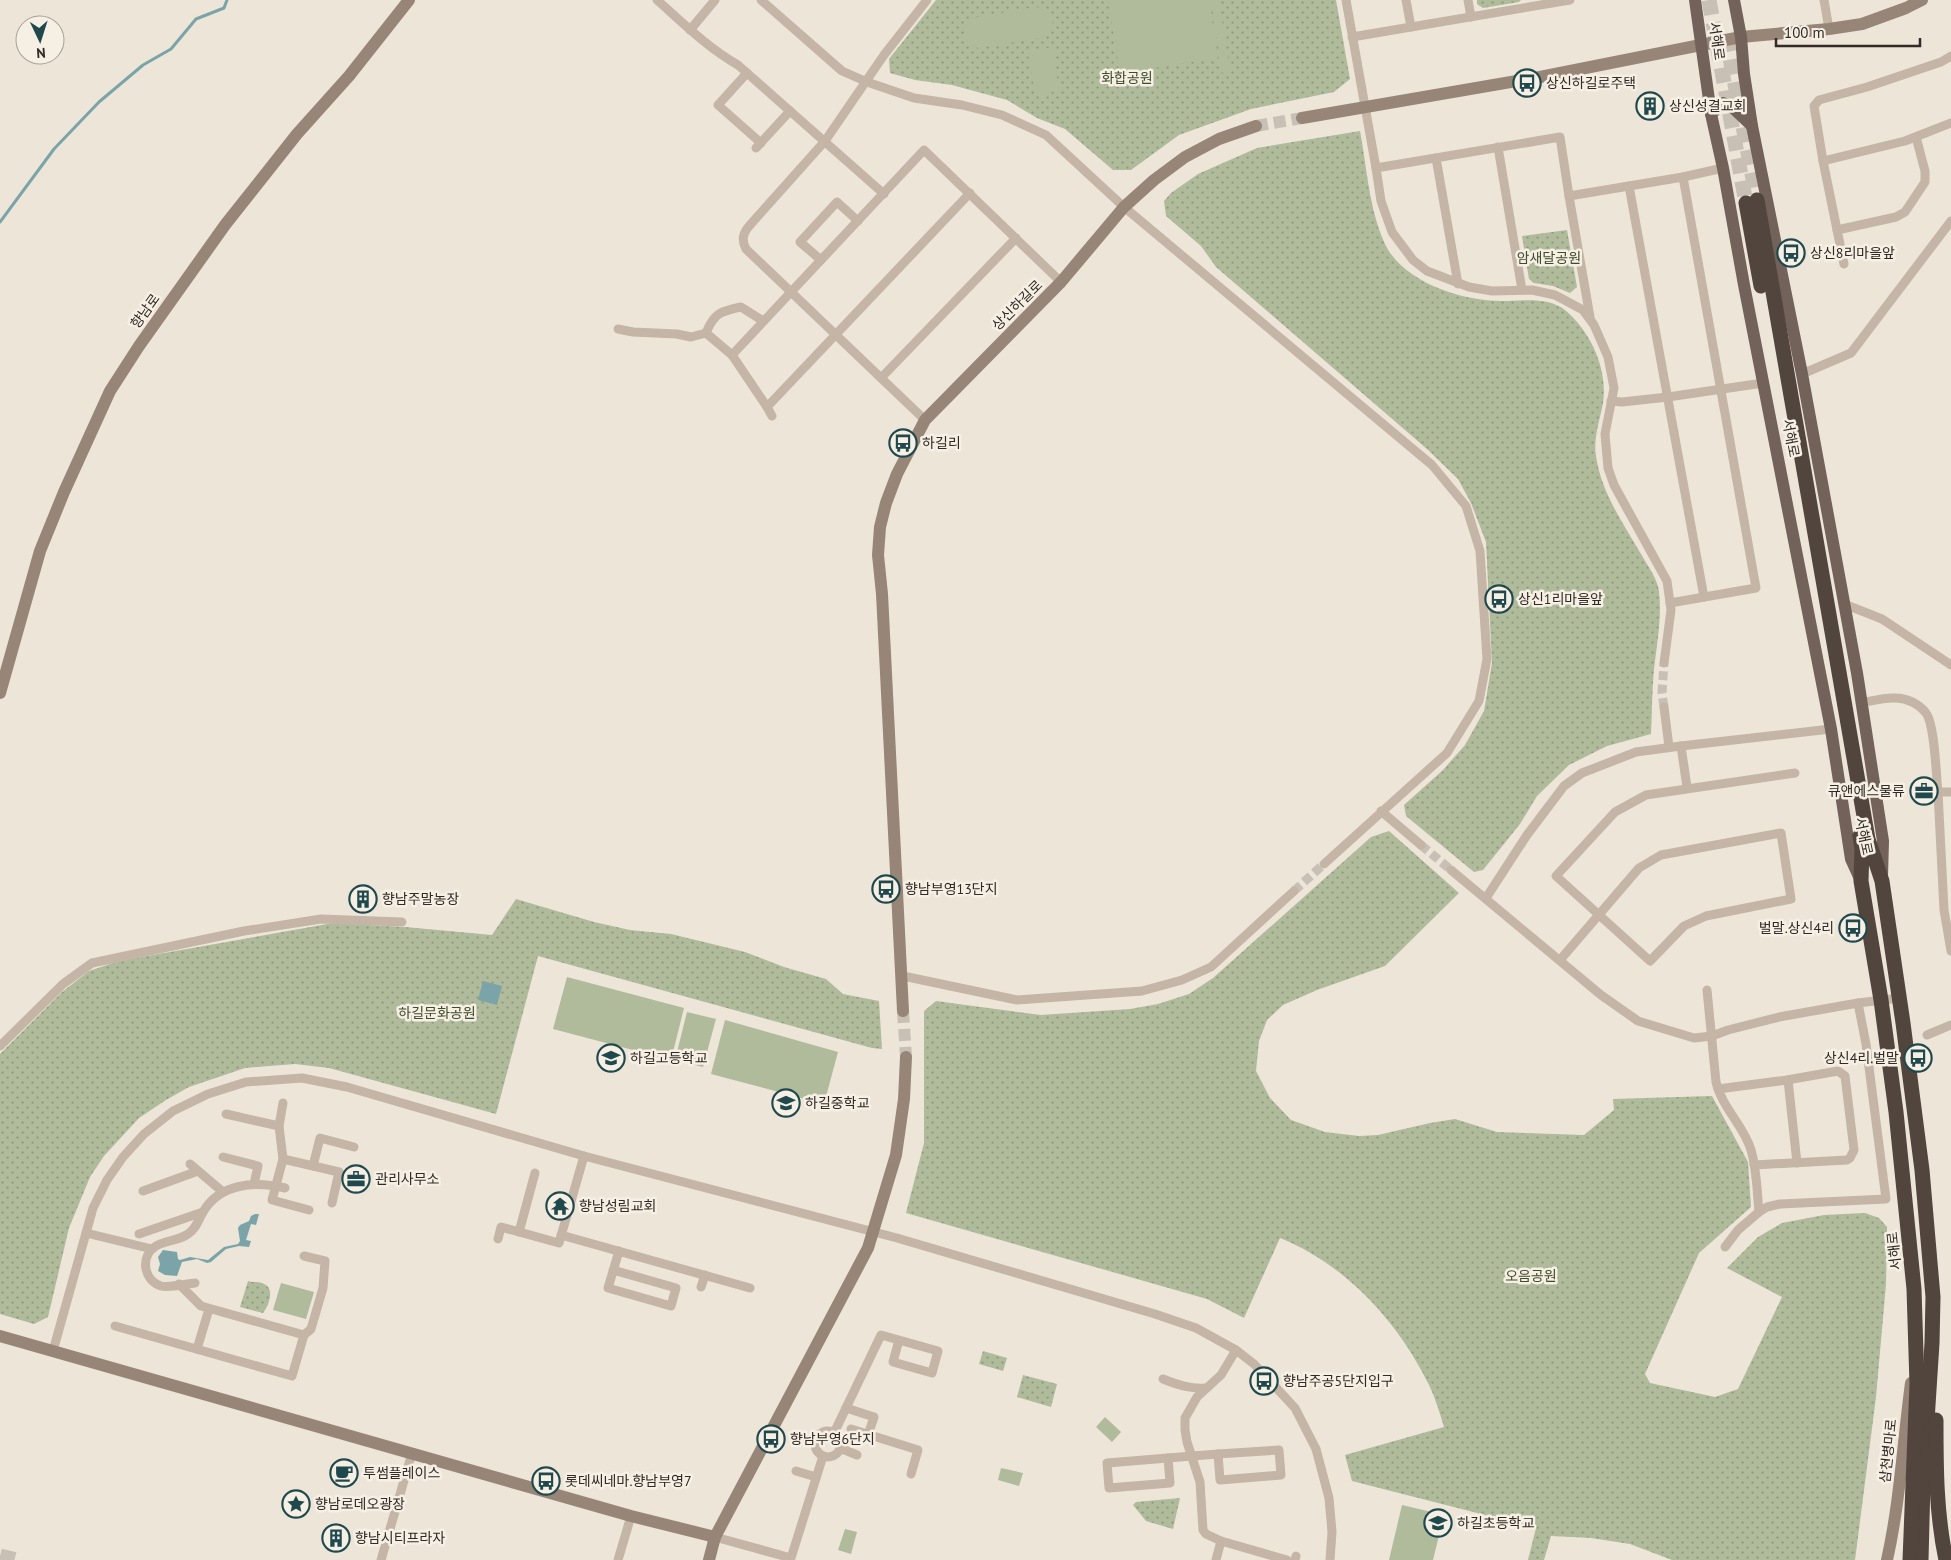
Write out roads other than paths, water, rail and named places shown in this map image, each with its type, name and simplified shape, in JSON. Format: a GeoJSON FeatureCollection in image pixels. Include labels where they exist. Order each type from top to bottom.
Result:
{"type":"FeatureCollection","features":[{"type":"Feature","properties":{"kind":"highway","name":"서해로"},"geometry":{"type":"LineString","coordinates":[[1910,1560],[1917,1346],[1910,1243],[1881,1000],[1861,881],[1862,848],[1849,782],[1834,672],[1751,201],[1868,839],[1882,881],[1900,998],[1922,1170],[1933,1297],[1923,1483],[1921,1560]]}},
{"type":"Feature","properties":{"kind":"highway"},"geometry":{"type":"LineString","coordinates":[[1932,1343],[1936,1410],[1936,1484],[1940,1533],[1946,1560]]}},
{"type":"Feature","properties":{"kind":"main road","name":"서해로"},"geometry":{"type":"LineString","coordinates":[[1695,0],[1711,114],[1831,729],[1851,859],[1861,881]]}},
{"type":"Feature","properties":{"kind":"main road","name":"서해로"},"geometry":{"type":"LineString","coordinates":[[1734,0],[1741,37],[1744,74],[1752,126],[1802,374],[1861,703],[1883,840],[1882,881]]}},
{"type":"Feature","properties":{"kind":"main road"},"geometry":{"type":"LineString","coordinates":[[1711,114],[1723,103],[1732,107],[1752,126]]}},
{"type":"Feature","properties":{"kind":"street","name":"향남로"},"geometry":{"type":"LineString","coordinates":[[0,688],[40,551],[64,492],[110,391],[139,346],[225,225],[297,134],[349,76],[409,0]]}},
{"type":"Feature","properties":{"kind":"street"},"geometry":{"type":"LineString","coordinates":[[658,0],[690,30],[747,73],[884,194]]}},
{"type":"Feature","properties":{"kind":"street"},"geometry":{"type":"LineString","coordinates":[[690,30],[715,0]]}},
{"type":"Feature","properties":{"kind":"street"},"geometry":{"type":"LineString","coordinates":[[761,0],[842,71],[867,82],[914,98],[962,105],[1002,115],[1046,135],[1124,207],[1432,465],[1466,506],[1480,551],[1487,659],[1479,701],[1448,753],[1324,864]]}},
{"type":"Feature","properties":{"kind":"street"},"geometry":{"type":"LineString","coordinates":[[925,420],[746,249],[743,244],[743,237],[750,225],[825,142],[898,36],[926,0]]}},
{"type":"Feature","properties":{"kind":"street"},"geometry":{"type":"LineString","coordinates":[[1346,0],[1381,201],[1392,232],[1401,246],[1413,260],[1427,271],[1458,284],[1492,291],[1522,290],[1555,295],[1583,310],[1601,340],[1610,365],[1614,388],[1605,434],[1608,468],[1614,485],[1667,581],[1671,610],[1664,663]]}},
{"type":"Feature","properties":{"kind":"street"},"geometry":{"type":"LineString","coordinates":[[1406,0],[1411,28]]}},
{"type":"Feature","properties":{"kind":"street"},"geometry":{"type":"LineString","coordinates":[[1468,0],[1471,17]]}},
{"type":"Feature","properties":{"kind":"street"},"geometry":{"type":"LineString","coordinates":[[1352,38],[1471,17],[1532,3],[1570,0]]}},
{"type":"Feature","properties":{"kind":"street"},"geometry":{"type":"LineString","coordinates":[[1824,0],[1829,29]]}},
{"type":"Feature","properties":{"kind":"street"},"geometry":{"type":"LineString","coordinates":[[1302,118],[1540,77],[1741,37],[1862,24],[1922,0]]}},
{"type":"Feature","properties":{"kind":"street"},"geometry":{"type":"LineString","coordinates":[[1844,264],[1814,106],[1819,100],[1867,87],[1941,62],[1951,56]]}},
{"type":"Feature","properties":{"kind":"street"},"geometry":{"type":"LineString","coordinates":[[747,73],[718,104],[759,146],[790,111]]}},
{"type":"Feature","properties":{"kind":"street"},"geometry":{"type":"LineString","coordinates":[[1823,161],[1905,141],[1951,123]]}},
{"type":"Feature","properties":{"kind":"street","name":"상신하길로"},"geometry":{"type":"LineString","coordinates":[[903,1011],[882,594],[878,555],[880,527],[886,503],[897,474],[925,420],[1062,282],[1124,207],[1154,180],[1185,157],[1219,139],[1256,126]]}},
{"type":"Feature","properties":{"kind":"street"},"geometry":{"type":"LineString","coordinates":[[1376,168],[1560,136],[1590,320]]}},
{"type":"Feature","properties":{"kind":"street"},"geometry":{"type":"LineString","coordinates":[[1837,230],[1896,218],[1905,212],[1925,182],[1925,171],[1916,137]]}},
{"type":"Feature","properties":{"kind":"street"},"geometry":{"type":"LineString","coordinates":[[1498,147],[1522,290]]}},
{"type":"Feature","properties":{"kind":"street"},"geometry":{"type":"LineString","coordinates":[[732,355],[924,150],[1062,282]]}},
{"type":"Feature","properties":{"kind":"street"},"geometry":{"type":"LineString","coordinates":[[1436,158],[1458,284]]}},
{"type":"Feature","properties":{"kind":"street"},"geometry":{"type":"LineString","coordinates":[[1569,196],[1683,177],[1723,168]]}},
{"type":"Feature","properties":{"kind":"street"},"geometry":{"type":"LineString","coordinates":[[1670,603],[1756,588],[1683,177]]}},
{"type":"Feature","properties":{"kind":"street"},"geometry":{"type":"LineString","coordinates":[[1629,186],[1704,597]]}},
{"type":"Feature","properties":{"kind":"street"},"geometry":{"type":"LineString","coordinates":[[767,406],[970,193]]}},
{"type":"Feature","properties":{"kind":"street"},"geometry":{"type":"LineString","coordinates":[[821,260],[800,242],[837,202],[858,221]]}},
{"type":"Feature","properties":{"kind":"street"},"geometry":{"type":"LineString","coordinates":[[1802,374],[1851,353],[1951,221]]}},
{"type":"Feature","properties":{"kind":"street"},"geometry":{"type":"LineString","coordinates":[[881,378],[1016,238]]}},
{"type":"Feature","properties":{"kind":"street"},"geometry":{"type":"LineString","coordinates":[[706,333],[711,321],[722,311],[741,307],[762,321]]}},
{"type":"Feature","properties":{"kind":"street"},"geometry":{"type":"LineString","coordinates":[[618,329],[691,337],[706,333]]}},
{"type":"Feature","properties":{"kind":"street"},"geometry":{"type":"LineString","coordinates":[[706,333],[732,355],[772,416]]}},
{"type":"Feature","properties":{"kind":"street"},"geometry":{"type":"LineString","coordinates":[[1612,401],[1622,402],[1668,397],[1763,383]]}},
{"type":"Feature","properties":{"kind":"street"},"geometry":{"type":"LineString","coordinates":[[1844,604],[1882,619],[1951,665]]}},
{"type":"Feature","properties":{"kind":"street"},"geometry":{"type":"LineString","coordinates":[[1861,703],[1894,698],[1906,699],[1919,706],[1927,714],[1932,736],[1938,792],[1944,910],[1951,951]]}},
{"type":"Feature","properties":{"kind":"street"},"geometry":{"type":"LineString","coordinates":[[1664,707],[1669,747]]}},
{"type":"Feature","properties":{"kind":"street"},"geometry":{"type":"LineString","coordinates":[[1486,898],[1527,836],[1564,786],[1582,773],[1636,752],[1831,729]]}},
{"type":"Feature","properties":{"kind":"street"},"geometry":{"type":"LineString","coordinates":[[1681,746],[1687,787]]}},
{"type":"Feature","properties":{"kind":"street"},"geometry":{"type":"LineString","coordinates":[[1560,960],[1599,915],[1639,868],[1661,854],[1781,832],[1791,899],[1706,916],[1684,926],[1650,961],[1599,915],[1556,876],[1615,812],[1646,794],[1795,773]]}},
{"type":"Feature","properties":{"kind":"street"},"geometry":{"type":"LineString","coordinates":[[1938,792],[1951,792]]}},
{"type":"Feature","properties":{"kind":"street"},"geometry":{"type":"LineString","coordinates":[[1381,811],[1421,845]]}},
{"type":"Feature","properties":{"kind":"street"},"geometry":{"type":"LineString","coordinates":[[1451,870],[1601,995],[1638,1021],[1694,1038],[1712,1036],[1778,1017],[1858,1003],[1900,998]]}},
{"type":"Feature","properties":{"kind":"street"},"geometry":{"type":"LineString","coordinates":[[902,976],[1017,1000],[1142,991],[1182,980],[1211,967],[1294,891]]}},
{"type":"Feature","properties":{"kind":"street"},"geometry":{"type":"LineString","coordinates":[[0,1046],[62,984],[92,963],[278,925],[334,919],[402,922]]}},
{"type":"Feature","properties":{"kind":"street"},"geometry":{"type":"LineString","coordinates":[[1707,990],[1718,1089],[1751,1150],[1759,1212]]}},
{"type":"Feature","properties":{"kind":"street"},"geometry":{"type":"LineString","coordinates":[[1725,1247],[1734,1234],[1767,1207],[1780,1204],[1886,1199],[1866,1044],[1858,1003]]}},
{"type":"Feature","properties":{"kind":"street"},"geometry":{"type":"LineString","coordinates":[[1926,1036],[1951,1025]]}},
{"type":"Feature","properties":{"kind":"street"},"geometry":{"type":"LineString","coordinates":[[709,1560],[715,1537],[862,1259],[896,1155],[904,1099],[906,1057]]}},
{"type":"Feature","properties":{"kind":"street"},"geometry":{"type":"LineString","coordinates":[[1718,1089],[1838,1071],[1843,1073],[1846,1082],[1853,1155],[1846,1160],[1754,1165]]}},
{"type":"Feature","properties":{"kind":"street"},"geometry":{"type":"LineString","coordinates":[[53,1351],[93,1208],[107,1180],[123,1157],[144,1134],[173,1112],[208,1094],[246,1082],[302,1078],[348,1087],[584,1156],[872,1233],[1155,1314],[1196,1328],[1236,1350],[1254,1364],[1295,1408],[1316,1449],[1329,1498],[1332,1532],[1330,1560]]}},
{"type":"Feature","properties":{"kind":"street"},"geometry":{"type":"LineString","coordinates":[[1788,1080],[1797,1163]]}},
{"type":"Feature","properties":{"kind":"street"},"geometry":{"type":"LineString","coordinates":[[284,1103],[279,1126],[283,1159],[280,1187],[272,1200],[309,1210]]}},
{"type":"Feature","properties":{"kind":"street"},"geometry":{"type":"LineString","coordinates":[[226,1114],[279,1126]]}},
{"type":"Feature","properties":{"kind":"street"},"geometry":{"type":"LineString","coordinates":[[313,1166],[321,1135],[354,1147]]}},
{"type":"Feature","properties":{"kind":"street"},"geometry":{"type":"LineString","coordinates":[[498,1239],[501,1227],[559,1243],[584,1156]]}},
{"type":"Feature","properties":{"kind":"street"},"geometry":{"type":"LineString","coordinates":[[223,1157],[258,1166],[254,1184]]}},
{"type":"Feature","properties":{"kind":"street"},"geometry":{"type":"LineString","coordinates":[[283,1159],[339,1172],[332,1203]]}},
{"type":"Feature","properties":{"kind":"street"},"geometry":{"type":"LineString","coordinates":[[190,1164],[222,1192]]}},
{"type":"Feature","properties":{"kind":"street"},"geometry":{"type":"LineString","coordinates":[[143,1190],[198,1171]]}},
{"type":"Feature","properties":{"kind":"street"},"geometry":{"type":"LineString","coordinates":[[519,1232],[535,1173]]}},
{"type":"Feature","properties":{"kind":"street"},"geometry":{"type":"LineString","coordinates":[[195,1283],[162,1286],[150,1278],[145,1265],[146,1258],[152,1249],[189,1234],[197,1225],[203,1212],[222,1192],[235,1187],[254,1184],[280,1187]]}},
{"type":"Feature","properties":{"kind":"street"},"geometry":{"type":"LineString","coordinates":[[139,1234],[203,1212]]}},
{"type":"Feature","properties":{"kind":"street"},"geometry":{"type":"LineString","coordinates":[[86,1232],[152,1249]]}},
{"type":"Feature","properties":{"kind":"street"},"geometry":{"type":"LineString","coordinates":[[561,1235],[750,1288]]}},
{"type":"Feature","properties":{"kind":"street"},"geometry":{"type":"LineString","coordinates":[[613,1270],[676,1288],[671,1306],[608,1288],[613,1270],[619,1251]]}},
{"type":"Feature","properties":{"kind":"street"},"geometry":{"type":"LineString","coordinates":[[115,1326],[292,1376],[304,1335],[311,1329],[323,1288],[325,1261],[304,1256]]}},
{"type":"Feature","properties":{"kind":"street"},"geometry":{"type":"LineString","coordinates":[[701,1287],[704,1275]]}},
{"type":"Feature","properties":{"kind":"street"},"geometry":{"type":"LineString","coordinates":[[179,1284],[195,1302],[209,1309],[304,1335]]}},
{"type":"Feature","properties":{"kind":"street"},"geometry":{"type":"LineString","coordinates":[[197,1349],[209,1309]]}},
{"type":"Feature","properties":{"kind":"street"},"geometry":{"type":"LineString","coordinates":[[834,1433],[881,1335],[899,1340],[938,1351],[932,1373],[893,1362],[899,1340]]}},
{"type":"Feature","properties":{"kind":"street"},"geometry":{"type":"LineString","coordinates":[[0,1336],[630,1516],[794,1559],[823,1456]]}},
{"type":"Feature","properties":{"kind":"street","name":"삼천병마로"},"geometry":{"type":"LineString","coordinates":[[1887,1560],[1898,1493],[1904,1429],[1917,1346]]}},
{"type":"Feature","properties":{"kind":"street"},"geometry":{"type":"LineString","coordinates":[[1236,1350],[1221,1375],[1197,1397],[1185,1418],[1186,1436],[1200,1482],[1204,1530],[1206,1534],[1221,1541],[1287,1560]]}},
{"type":"Feature","properties":{"kind":"street"},"geometry":{"type":"LineString","coordinates":[[1163,1379],[1194,1389],[1206,1388]]}},
{"type":"Feature","properties":{"kind":"street"},"geometry":{"type":"LineString","coordinates":[[846,1408],[874,1417],[868,1434]]}},
{"type":"Feature","properties":{"kind":"street"},"geometry":{"type":"LineString","coordinates":[[851,1429],[918,1450],[911,1474]]}},
{"type":"Feature","properties":{"kind":"street"},"geometry":{"type":"LineString","coordinates":[[824,1432],[834,1433],[840,1440],[840,1448],[834,1455],[823,1456],[816,1448],[815,1440],[824,1432]]}},
{"type":"Feature","properties":{"kind":"street"},"geometry":{"type":"LineString","coordinates":[[840,1448],[857,1455]]}},
{"type":"Feature","properties":{"kind":"street"},"geometry":{"type":"LineString","coordinates":[[1168,1458],[1170,1483],[1108,1490],[1107,1462],[1218,1454],[1279,1450],[1281,1475],[1220,1480],[1218,1454]]}},
{"type":"Feature","properties":{"kind":"street"},"geometry":{"type":"LineString","coordinates":[[381,1560],[412,1453]]}},
{"type":"Feature","properties":{"kind":"street"},"geometry":{"type":"LineString","coordinates":[[796,1472],[816,1477]]}},
{"type":"Feature","properties":{"kind":"street"},"geometry":{"type":"LineString","coordinates":[[618,1560],[630,1516]]}},
{"type":"Feature","properties":{"kind":"street"},"geometry":{"type":"LineString","coordinates":[[1216,1560],[1221,1541]]}},
{"type":"Feature","properties":{"kind":"water"},"geometry":{"type":"Polygon","coordinates":[[[483,981],[502,986],[497,1005],[478,1000],[483,981]]]}},
{"type":"Feature","properties":{"kind":"water"},"geometry":{"type":"Polygon","coordinates":[[[259,1214],[256,1225],[251,1224],[246,1240],[251,1241],[249,1247],[239,1246],[226,1249],[211,1262],[207,1263],[197,1259],[182,1262],[177,1276],[165,1275],[158,1271],[160,1264],[158,1257],[163,1250],[177,1252],[178,1259],[180,1260],[190,1257],[208,1260],[224,1247],[238,1244],[240,1241],[238,1228],[249,1221],[251,1216],[259,1214]]]}},
{"type":"Feature","properties":{"kind":"waterway"},"geometry":{"type":"LineString","coordinates":[[0,222],[54,149],[99,102],[143,65],[171,49],[196,19],[224,8],[227,0]]}},
{"type":"Feature","properties":{"kind":"tunnel"},"geometry":{"type":"LineString","coordinates":[[1709,0],[1746,203]]}},
{"type":"Feature","properties":{"kind":"tunnel"},"geometry":{"type":"LineString","coordinates":[[1726,37],[1757,200]]}},
{"type":"Feature","properties":{"kind":"tunnel"},"geometry":{"type":"LineString","coordinates":[[1256,126],[1302,118]]}},
{"type":"Feature","properties":{"kind":"tunnel"},"geometry":{"type":"LineString","coordinates":[[1664,663],[1662,693],[1664,707]]}},
{"type":"Feature","properties":{"kind":"tunnel"},"geometry":{"type":"LineString","coordinates":[[1421,845],[1451,870]]}},
{"type":"Feature","properties":{"kind":"tunnel"},"geometry":{"type":"LineString","coordinates":[[1294,891],[1324,864]]}},
{"type":"Feature","properties":{"kind":"tunnel"},"geometry":{"type":"LineString","coordinates":[[903,1011],[906,1057]]}},
{"type":"Feature","properties":{"kind":"tunnel"},"geometry":{"type":"LineString","coordinates":[[0,1556],[16,1560]]}},
{"type":"Feature","properties":{"kind":"place","name":"상신하길로주택"},"geometry":{"type":"Point","coordinates":[1527,83]}},
{"type":"Feature","properties":{"kind":"place","name":"상신성결교회"},"geometry":{"type":"Point","coordinates":[1650,106]}},
{"type":"Feature","properties":{"kind":"place","name":"상신8리마을앞"},"geometry":{"type":"Point","coordinates":[1791,253]}},
{"type":"Feature","properties":{"kind":"place","name":"하길리"},"geometry":{"type":"Point","coordinates":[903,443]}},
{"type":"Feature","properties":{"kind":"place","name":"상신1리마을앞"},"geometry":{"type":"Point","coordinates":[1499,599]}},
{"type":"Feature","properties":{"kind":"place","name":"큐앤에스물류"},"geometry":{"type":"Point","coordinates":[1924,791]}},
{"type":"Feature","properties":{"kind":"place","name":"향남부영13단지"},"geometry":{"type":"Point","coordinates":[886,889]}},
{"type":"Feature","properties":{"kind":"place","name":"향남주말농장"},"geometry":{"type":"Point","coordinates":[363,899]}},
{"type":"Feature","properties":{"kind":"place","name":"벌말.상신4리"},"geometry":{"type":"Point","coordinates":[1853,928]}},
{"type":"Feature","properties":{"kind":"place","name":"하길고등학교"},"geometry":{"type":"Point","coordinates":[611,1058]}},
{"type":"Feature","properties":{"kind":"place","name":"상신4리.벌말"},"geometry":{"type":"Point","coordinates":[1918,1058]}},
{"type":"Feature","properties":{"kind":"place","name":"하길중학교"},"geometry":{"type":"Point","coordinates":[786,1103]}},
{"type":"Feature","properties":{"kind":"place","name":"관리사무소"},"geometry":{"type":"Point","coordinates":[356,1179]}},
{"type":"Feature","properties":{"kind":"place","name":"향남성림교회"},"geometry":{"type":"Point","coordinates":[560,1206]}},
{"type":"Feature","properties":{"kind":"place","name":"향남주공5단지입구"},"geometry":{"type":"Point","coordinates":[1264,1381]}},
{"type":"Feature","properties":{"kind":"place","name":"향남부영6단지"},"geometry":{"type":"Point","coordinates":[771,1439]}},
{"type":"Feature","properties":{"kind":"place","name":"투썸플레이스"},"geometry":{"type":"Point","coordinates":[344,1473]}},
{"type":"Feature","properties":{"kind":"place","name":"롯데씨네마.향남부영7"},"geometry":{"type":"Point","coordinates":[546,1481]}},
{"type":"Feature","properties":{"kind":"place","name":"향남로데오광장"},"geometry":{"type":"Point","coordinates":[296,1504]}},
{"type":"Feature","properties":{"kind":"place","name":"하길초등학교"},"geometry":{"type":"Point","coordinates":[1438,1523]}},
{"type":"Feature","properties":{"kind":"place","name":"향남시티프라자"},"geometry":{"type":"Point","coordinates":[336,1538]}},
{"type":"Feature","properties":{"kind":"park label","name":"화합공원"},"geometry":{"type":"Point","coordinates":[1127,78]}},
{"type":"Feature","properties":{"kind":"park label","name":"암새달공원"},"geometry":{"type":"Point","coordinates":[1549,258]}},
{"type":"Feature","properties":{"kind":"park label","name":"하길문화공원"},"geometry":{"type":"Point","coordinates":[437,1013]}},
{"type":"Feature","properties":{"kind":"park label","name":"오음공원"},"geometry":{"type":"Point","coordinates":[1531,1276]}}]}
